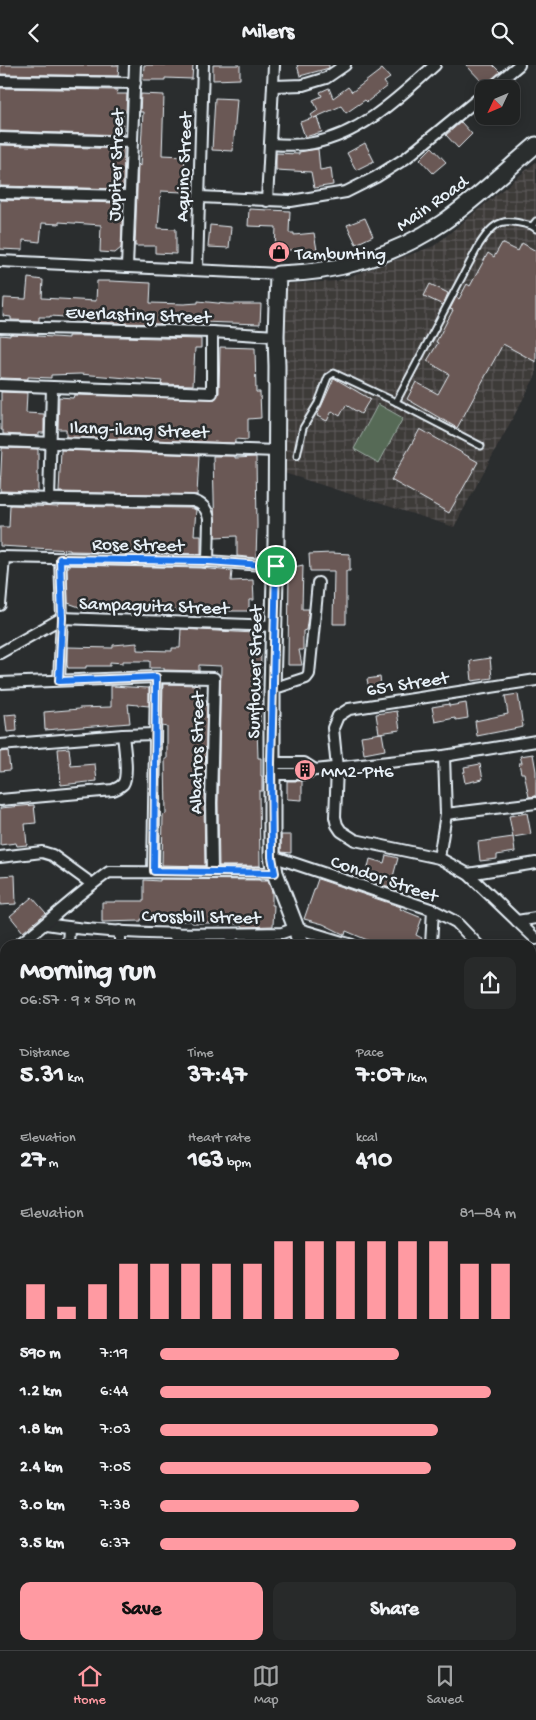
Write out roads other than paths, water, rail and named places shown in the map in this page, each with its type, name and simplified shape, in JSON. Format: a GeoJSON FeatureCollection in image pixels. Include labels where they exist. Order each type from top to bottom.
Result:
{"type":"FeatureCollection","features":[{"type":"Feature","properties":{"kind":"main road","name":"Main Road"},"geometry":{"type":"LineString","coordinates":[[278,274],[302,274],[325,270],[381,256],[402,247],[441,224],[536,145]]}},
{"type":"Feature","properties":{"kind":"main road","name":"Sunflower Street"},"geometry":{"type":"LineString","coordinates":[[278,274],[276,336],[276,566],[271,768],[272,857],[275,873],[300,940]]}},
{"type":"Feature","properties":{"kind":"street","name":"Jupiter Street"},"geometry":{"type":"LineString","coordinates":[[127,267],[135,65]]}},
{"type":"Feature","properties":{"kind":"street","name":"Aquino Street"},"geometry":{"type":"LineString","coordinates":[[197,269],[203,65]]}},
{"type":"Feature","properties":{"kind":"street"},"geometry":{"type":"LineString","coordinates":[[267,201],[274,65]]}},
{"type":"Feature","properties":{"kind":"street"},"geometry":{"type":"LineString","coordinates":[[274,85],[303,85],[326,78],[345,65]]}},
{"type":"Feature","properties":{"kind":"street"},"geometry":{"type":"LineString","coordinates":[[270,144],[313,143],[348,132],[376,115],[435,65]]}},
{"type":"Feature","properties":{"kind":"street"},"geometry":{"type":"LineString","coordinates":[[499,80],[514,66]]}},
{"type":"Feature","properties":{"kind":"street"},"geometry":{"type":"LineString","coordinates":[[0,81],[134,83]]}},
{"type":"Feature","properties":{"kind":"street"},"geometry":{"type":"LineString","coordinates":[[199,197],[291,201],[346,192],[376,177],[406,158],[475,101]]}},
{"type":"Feature","properties":{"kind":"street"},"geometry":{"type":"LineString","coordinates":[[0,138],[132,142]]}},
{"type":"Feature","properties":{"kind":"street"},"geometry":{"type":"LineString","coordinates":[[0,193],[130,196]]}},
{"type":"Feature","properties":{"kind":"street"},"geometry":{"type":"LineString","coordinates":[[0,261],[278,274]]}},
{"type":"Feature","properties":{"kind":"street","name":"Everlasting Street"},"geometry":{"type":"LineString","coordinates":[[0,327],[212,332],[276,336]]}},
{"type":"Feature","properties":{"kind":"street"},"geometry":{"type":"LineString","coordinates":[[0,385],[212,393],[212,332]]}},
{"type":"Feature","properties":{"kind":"street"},"geometry":{"type":"LineString","coordinates":[[49,500],[52,387]]}},
{"type":"Feature","properties":{"kind":"street","name":"Ilang-ilang Street"},"geometry":{"type":"LineString","coordinates":[[0,441],[277,451]]}},
{"type":"Feature","properties":{"kind":"street"},"geometry":{"type":"LineString","coordinates":[[0,498],[192,501],[199,503],[208,513],[209,519],[208,561]]}},
{"type":"Feature","properties":{"kind":"street"},"geometry":{"type":"LineString","coordinates":[[0,605],[2,558]]}},
{"type":"Feature","properties":{"kind":"street","name":"Rose Street"},"geometry":{"type":"LineString","coordinates":[[2,558],[208,561],[276,566]]}},
{"type":"Feature","properties":{"kind":"street"},"geometry":{"type":"LineString","coordinates":[[59,681],[62,618],[60,559]]}},
{"type":"Feature","properties":{"kind":"street"},"geometry":{"type":"LineString","coordinates":[[272,689],[306,677],[309,674],[318,583]]}},
{"type":"Feature","properties":{"kind":"street"},"geometry":{"type":"LineString","coordinates":[[0,653],[62,618]]}},
{"type":"Feature","properties":{"kind":"street","name":"Sampaguita Street"},"geometry":{"type":"LineString","coordinates":[[62,618],[274,627]]}},
{"type":"Feature","properties":{"kind":"street"},"geometry":{"type":"LineString","coordinates":[[0,683],[156,677],[154,871]]}},
{"type":"Feature","properties":{"kind":"street","name":"Albatros Street"},"geometry":{"type":"LineString","coordinates":[[156,677],[214,678],[211,803],[212,873]]}},
{"type":"Feature","properties":{"kind":"street","name":"651 Street"},"geometry":{"type":"LineString","coordinates":[[337,768],[334,728],[338,716],[343,711],[536,680]]}},
{"type":"Feature","properties":{"kind":"street"},"geometry":{"type":"LineString","coordinates":[[0,745],[154,734]]}},
{"type":"Feature","properties":{"kind":"street"},"geometry":{"type":"LineString","coordinates":[[0,800],[118,788],[126,777],[123,735]]}},
{"type":"Feature","properties":{"kind":"street"},"geometry":{"type":"LineString","coordinates":[[271,768],[304,774],[316,770],[444,756],[536,741]]}},
{"type":"Feature","properties":{"kind":"street"},"geometry":{"type":"LineString","coordinates":[[439,859],[446,814],[444,756]]}},
{"type":"Feature","properties":{"kind":"street"},"geometry":{"type":"LineString","coordinates":[[337,768],[335,817],[341,831],[355,840],[439,859],[468,874],[536,939]]}},
{"type":"Feature","properties":{"kind":"street"},"geometry":{"type":"LineString","coordinates":[[446,814],[536,803]]}},
{"type":"Feature","properties":{"kind":"street"},"geometry":{"type":"LineString","coordinates":[[0,857],[42,852],[52,855],[92,884]]}},
{"type":"Feature","properties":{"kind":"street","name":"Condor Street"},"geometry":{"type":"LineString","coordinates":[[272,857],[433,910],[456,922],[473,940]]}},
{"type":"Feature","properties":{"kind":"street"},"geometry":{"type":"LineString","coordinates":[[468,874],[536,863]]}},
{"type":"Feature","properties":{"kind":"street"},"geometry":{"type":"LineString","coordinates":[[25,940],[92,884],[109,873],[154,871],[275,873]]}},
{"type":"Feature","properties":{"kind":"street"},"geometry":{"type":"LineString","coordinates":[[431,940],[433,910]]}},
{"type":"Feature","properties":{"kind":"street"},"geometry":{"type":"LineString","coordinates":[[517,921],[536,918]]}},
{"type":"Feature","properties":{"kind":"street","name":"Crossbill Street"},"geometry":{"type":"LineString","coordinates":[[46,924],[68,928],[120,931],[232,934],[282,933],[296,928],[336,940]]}},
{"type":"Feature","properties":{"kind":"street"},"geometry":{"type":"LineString","coordinates":[[68,928],[68,940]]}},
{"type":"Feature","properties":{"kind":"street"},"geometry":{"type":"LineString","coordinates":[[120,931],[120,940]]}},
{"type":"Feature","properties":{"kind":"street"},"geometry":{"type":"LineString","coordinates":[[176,933],[176,940]]}},
{"type":"Feature","properties":{"kind":"street"},"geometry":{"type":"LineString","coordinates":[[231,940],[232,934]]}},
{"type":"Feature","properties":{"kind":"lane"},"geometry":{"type":"LineString","coordinates":[[396,402],[488,231],[500,222],[512,221],[534,227],[536,221]]}},
{"type":"Feature","properties":{"kind":"lane"},"geometry":{"type":"LineString","coordinates":[[297,456],[303,428],[318,403],[330,374],[334,373],[396,402],[481,446]]}},
{"type":"Feature","properties":{"kind":"place","name":"Tambunting"},"geometry":{"type":"Point","coordinates":[279,252]}},
{"type":"Feature","properties":{"kind":"place","name":"MM2-PH6"},"geometry":{"type":"Point","coordinates":[305,770]}}]}
